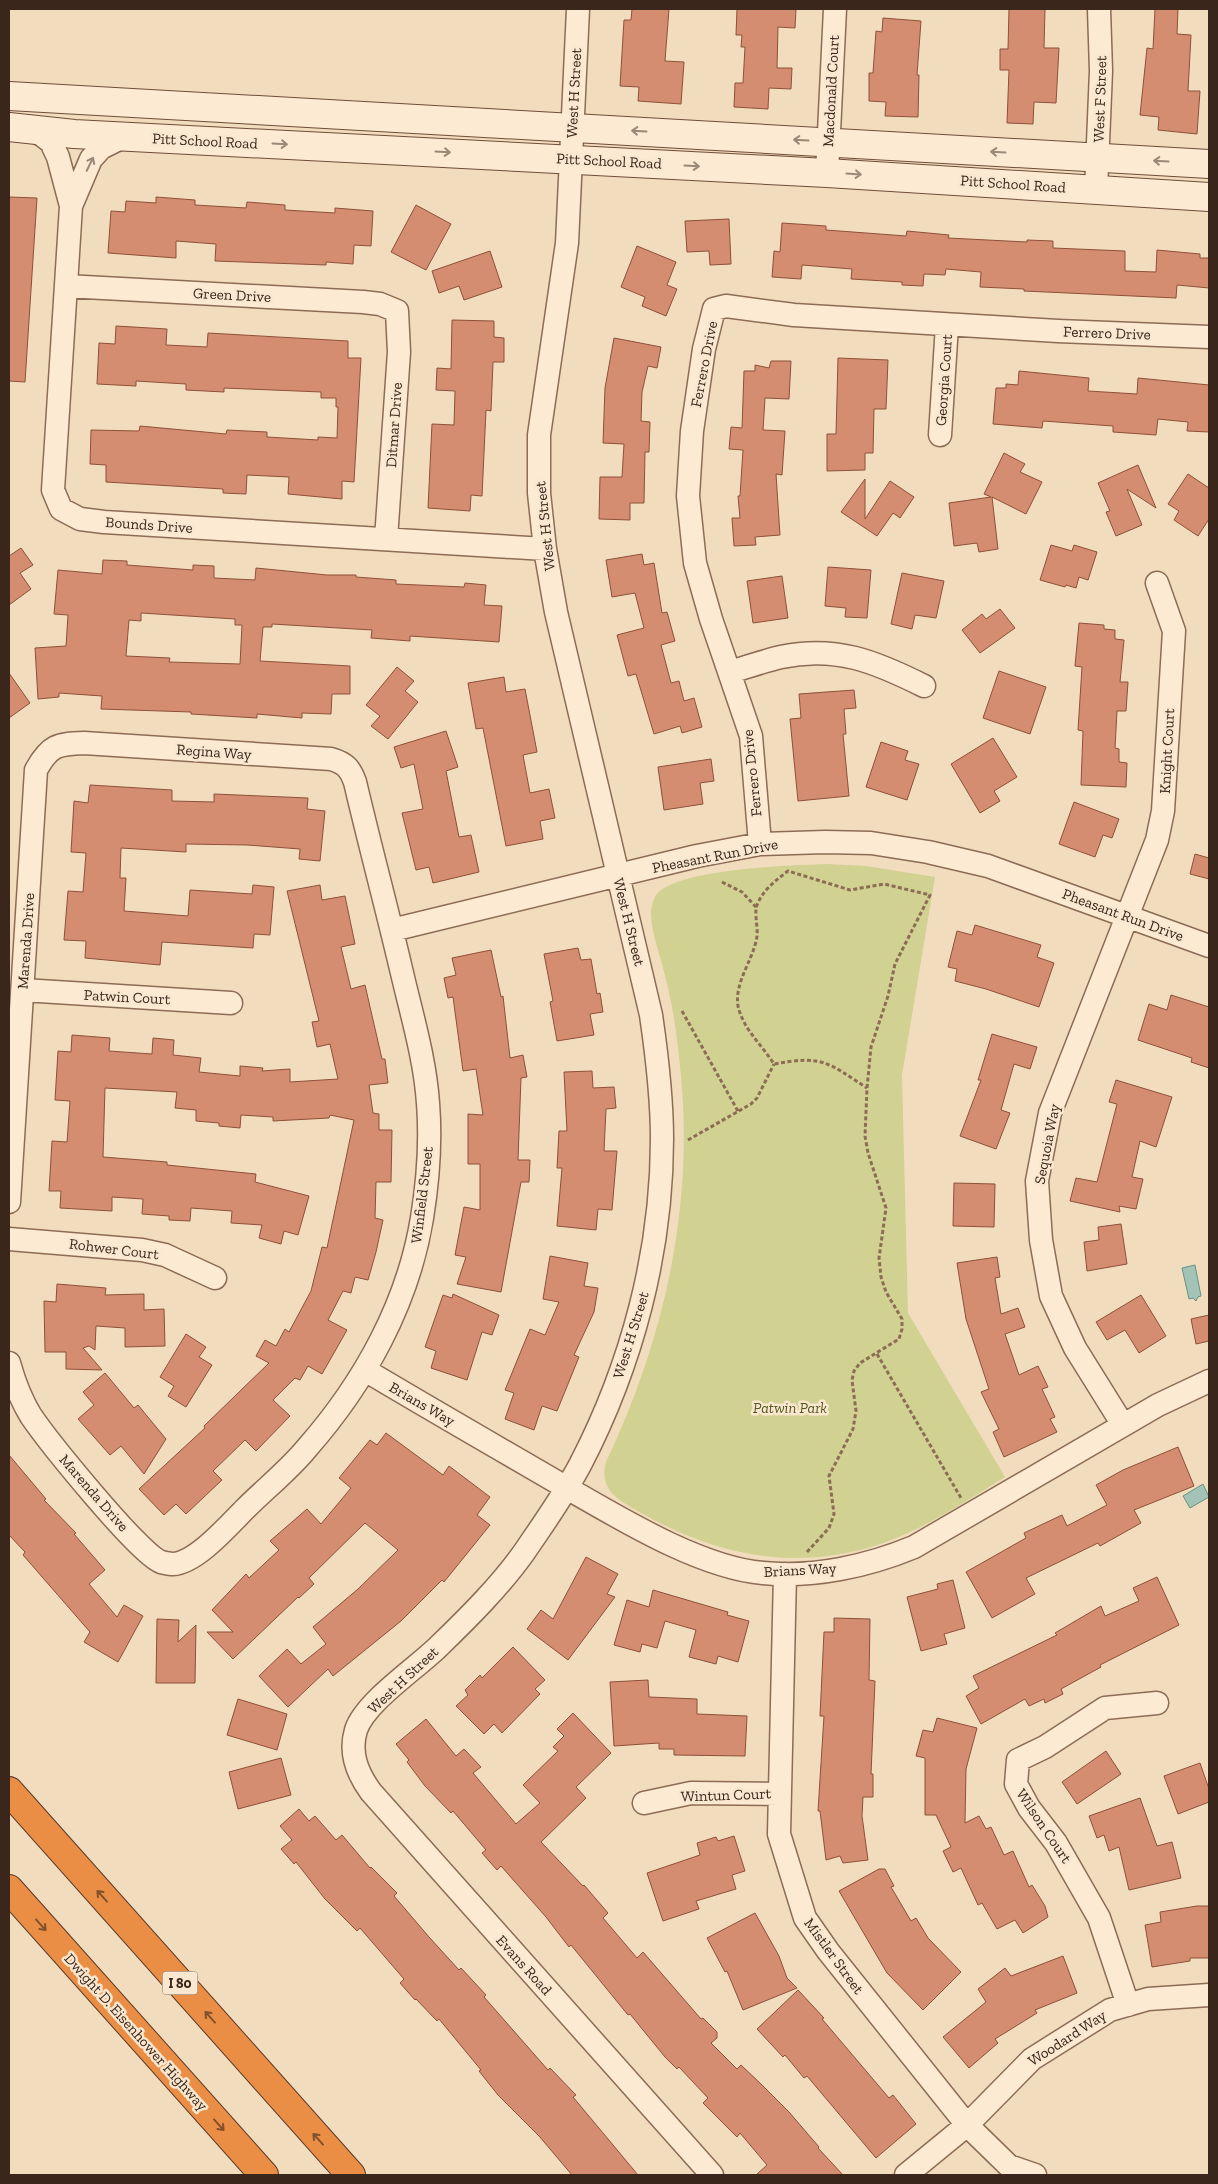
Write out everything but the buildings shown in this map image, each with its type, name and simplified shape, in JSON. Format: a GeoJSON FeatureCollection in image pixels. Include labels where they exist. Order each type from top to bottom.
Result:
{"type":"FeatureCollection","features":[{"type":"Feature","properties":{"kind":"highway","name":"I 80"},"geometry":{"type":"LineString","coordinates":[[9,1791],[351,2175]]}},
{"type":"Feature","properties":{"kind":"highway","name":"Dwight D. Eisenhower Highway"},"geometry":{"type":"LineString","coordinates":[[9,1888],[264,2175]]}},
{"type":"Feature","properties":{"kind":"main road","name":"Pitt School Road"},"geometry":{"type":"LineString","coordinates":[[9,96],[1209,164]]}},
{"type":"Feature","properties":{"kind":"main road","name":"Pitt School Road"},"geometry":{"type":"LineString","coordinates":[[22,129],[123,137],[828,173],[1209,197]]}},
{"type":"Feature","properties":{"kind":"street","name":"West H Street"},"geometry":{"type":"LineString","coordinates":[[352,1745],[357,1728],[366,1713],[439,1647],[493,1590],[523,1554],[567,1487],[593,1437],[617,1383],[643,1298],[654,1247],[662,1139],[660,1079],[651,1016],[556,612],[545,549],[539,493],[539,435],[567,243],[578,9]]}},
{"type":"Feature","properties":{"kind":"street","name":"Macdonald Court"},"geometry":{"type":"LineString","coordinates":[[828,173],[835,9]]}},
{"type":"Feature","properties":{"kind":"street","name":"West F Street"},"geometry":{"type":"LineString","coordinates":[[1096,190],[1102,71],[1099,9]]}},
{"type":"Feature","properties":{"kind":"street","name":"Bounds Drive"},"geometry":{"type":"LineString","coordinates":[[22,129],[51,142],[58,157],[72,206]]}},
{"type":"Feature","properties":{"kind":"street","name":"Bounds Drive"},"geometry":{"type":"LineString","coordinates":[[123,137],[101,148],[91,159],[72,206],[53,490],[60,509],[80,519],[104,522],[545,549]]}},
{"type":"Feature","properties":{"kind":"street","name":"Green Drive"},"geometry":{"type":"LineString","coordinates":[[66,286],[363,302],[380,304],[397,311]]}},
{"type":"Feature","properties":{"kind":"street","name":"Ferrero Drive"},"geometry":{"type":"LineString","coordinates":[[760,844],[751,736],[711,619],[695,563],[688,496],[693,422],[704,349],[714,309],[726,306],[794,316],[1209,337]]}},
{"type":"Feature","properties":{"kind":"street","name":"Ditmar Drive"},"geometry":{"type":"LineString","coordinates":[[386,539],[399,352],[397,311]]}},
{"type":"Feature","properties":{"kind":"street","name":"Georgia Court"},"geometry":{"type":"LineString","coordinates":[[940,435],[947,325]]}},
{"type":"Feature","properties":{"kind":"street","name":"Knight Court"},"geometry":{"type":"LineString","coordinates":[[1127,916],[1157,840],[1163,811],[1174,631],[1156,583]]}},
{"type":"Feature","properties":{"kind":"street"},"geometry":{"type":"LineString","coordinates":[[730,672],[782,657],[817,653],[848,655],[884,666],[924,686]]}},
{"type":"Feature","properties":{"kind":"street","name":"Regina Way"},"geometry":{"type":"LineString","coordinates":[[84,743],[330,759],[344,763]]}},
{"type":"Feature","properties":{"kind":"street","name":"Marenda Drive"},"geometry":{"type":"LineString","coordinates":[[9,1202],[36,770],[45,753],[59,744],[84,743]]}},
{"type":"Feature","properties":{"kind":"street","name":"Winfield Street"},"geometry":{"type":"LineString","coordinates":[[214,1540],[305,1450],[345,1403],[365,1370],[389,1323],[410,1270],[422,1219],[429,1157],[428,1104],[422,1057],[355,782],[352,772],[344,763]]}},
{"type":"Feature","properties":{"kind":"street","name":"Pheasant Run Drive"},"geometry":{"type":"LineString","coordinates":[[392,930],[617,874],[760,844],[799,842],[871,843],[928,852],[988,866],[1209,946]]}},
{"type":"Feature","properties":{"kind":"street","name":"Sequoia Way"},"geometry":{"type":"LineString","coordinates":[[1122,1425],[1074,1348],[1051,1296],[1041,1240],[1037,1181],[1050,1113],[1127,916]]}},
{"type":"Feature","properties":{"kind":"street","name":"Patwin Court"},"geometry":{"type":"LineString","coordinates":[[22,990],[230,1003]]}},
{"type":"Feature","properties":{"kind":"street","name":"Rohwer Court"},"geometry":{"type":"LineString","coordinates":[[9,1239],[142,1250],[165,1255],[215,1278]]}},
{"type":"Feature","properties":{"kind":"street","name":"Marenda Drive"},"geometry":{"type":"LineString","coordinates":[[9,1363],[15,1384],[29,1413],[53,1447],[140,1546],[160,1562],[175,1564],[214,1540]]}},
{"type":"Feature","properties":{"kind":"street","name":"Brians Way"},"geometry":{"type":"LineString","coordinates":[[365,1370],[660,1539],[710,1561],[762,1573],[785,1574],[834,1570],[871,1563],[914,1547],[1122,1425],[1183,1392],[1209,1381]]}},
{"type":"Feature","properties":{"kind":"street","name":"Mistler Street"},"geometry":{"type":"LineString","coordinates":[[785,1574],[778,1794],[779,1834],[805,1918],[828,1951],[967,2126],[1009,2166],[1034,2175]]}},
{"type":"Feature","properties":{"kind":"street","name":"Wilson Court"},"geometry":{"type":"LineString","coordinates":[[1128,2005],[1095,1910],[1056,1843],[1029,1808],[1016,1784],[1018,1760],[1045,1747],[1105,1708],[1158,1703]]}},
{"type":"Feature","properties":{"kind":"street","name":"Evans Road"},"geometry":{"type":"LineString","coordinates":[[352,1745],[361,1778],[371,1792],[712,2175]]}},
{"type":"Feature","properties":{"kind":"street","name":"Wintun Court"},"geometry":{"type":"LineString","coordinates":[[644,1804],[691,1793],[778,1794]]}},
{"type":"Feature","properties":{"kind":"street","name":"Woodard Way"},"geometry":{"type":"LineString","coordinates":[[906,2175],[967,2126],[1032,2058],[1110,2010],[1148,1999],[1209,1995]]}},
{"type":"Feature","properties":{"kind":"path"},"geometry":{"type":"LineString","coordinates":[[774,1064],[748,1029],[738,1003],[740,986],[757,936],[756,907],[764,892],[788,871],[850,890],[884,884],[930,895],[895,964],[888,996],[871,1047],[867,1088],[865,1136],[868,1153],[886,1208],[879,1258],[881,1277],[886,1292],[902,1319],[902,1329],[899,1340],[860,1363],[854,1371],[852,1380],[856,1411],[853,1429],[829,1476],[834,1514],[829,1528],[806,1555]]}},
{"type":"Feature","properties":{"kind":"path"},"geometry":{"type":"LineString","coordinates":[[722,882],[742,892],[756,907]]}},
{"type":"Feature","properties":{"kind":"path"},"geometry":{"type":"LineString","coordinates":[[682,1011],[739,1112]]}},
{"type":"Feature","properties":{"kind":"path"},"geometry":{"type":"LineString","coordinates":[[774,1064],[804,1058],[828,1063],[867,1088]]}},
{"type":"Feature","properties":{"kind":"path"},"geometry":{"type":"LineString","coordinates":[[688,1140],[739,1112],[757,1098],[774,1064]]}},
{"type":"Feature","properties":{"kind":"path"},"geometry":{"type":"LineString","coordinates":[[877,1354],[962,1501]]}},
{"type":"Feature","properties":{"kind":"green space","name":"Patwin Park"},"geometry":{"type":"Polygon","coordinates":[[[826,864],[866,866],[935,877],[902,1075],[908,1313],[1005,1477],[936,1519],[890,1540],[855,1551],[819,1557],[783,1558],[713,1545],[678,1531],[643,1514],[620,1500],[608,1488],[604,1472],[606,1462],[627,1415],[645,1367],[671,1269],[679,1219],[684,1117],[679,1055],[670,998],[653,929],[651,908],[653,901],[656,895],[667,886],[686,879],[709,874],[763,867],[826,864]]]}},
{"type":"Feature","properties":{"kind":"shaded area"},"geometry":{"type":"Polygon","coordinates":[[[1195,1265],[1201,1296],[1196,1301],[1193,1298],[1189,1299],[1182,1268],[1195,1265]]]}},
{"type":"Feature","properties":{"kind":"shaded area"},"geometry":{"type":"Polygon","coordinates":[[[1203,1484],[1209,1497],[1190,1508],[1183,1496],[1203,1484]]]}}]}
